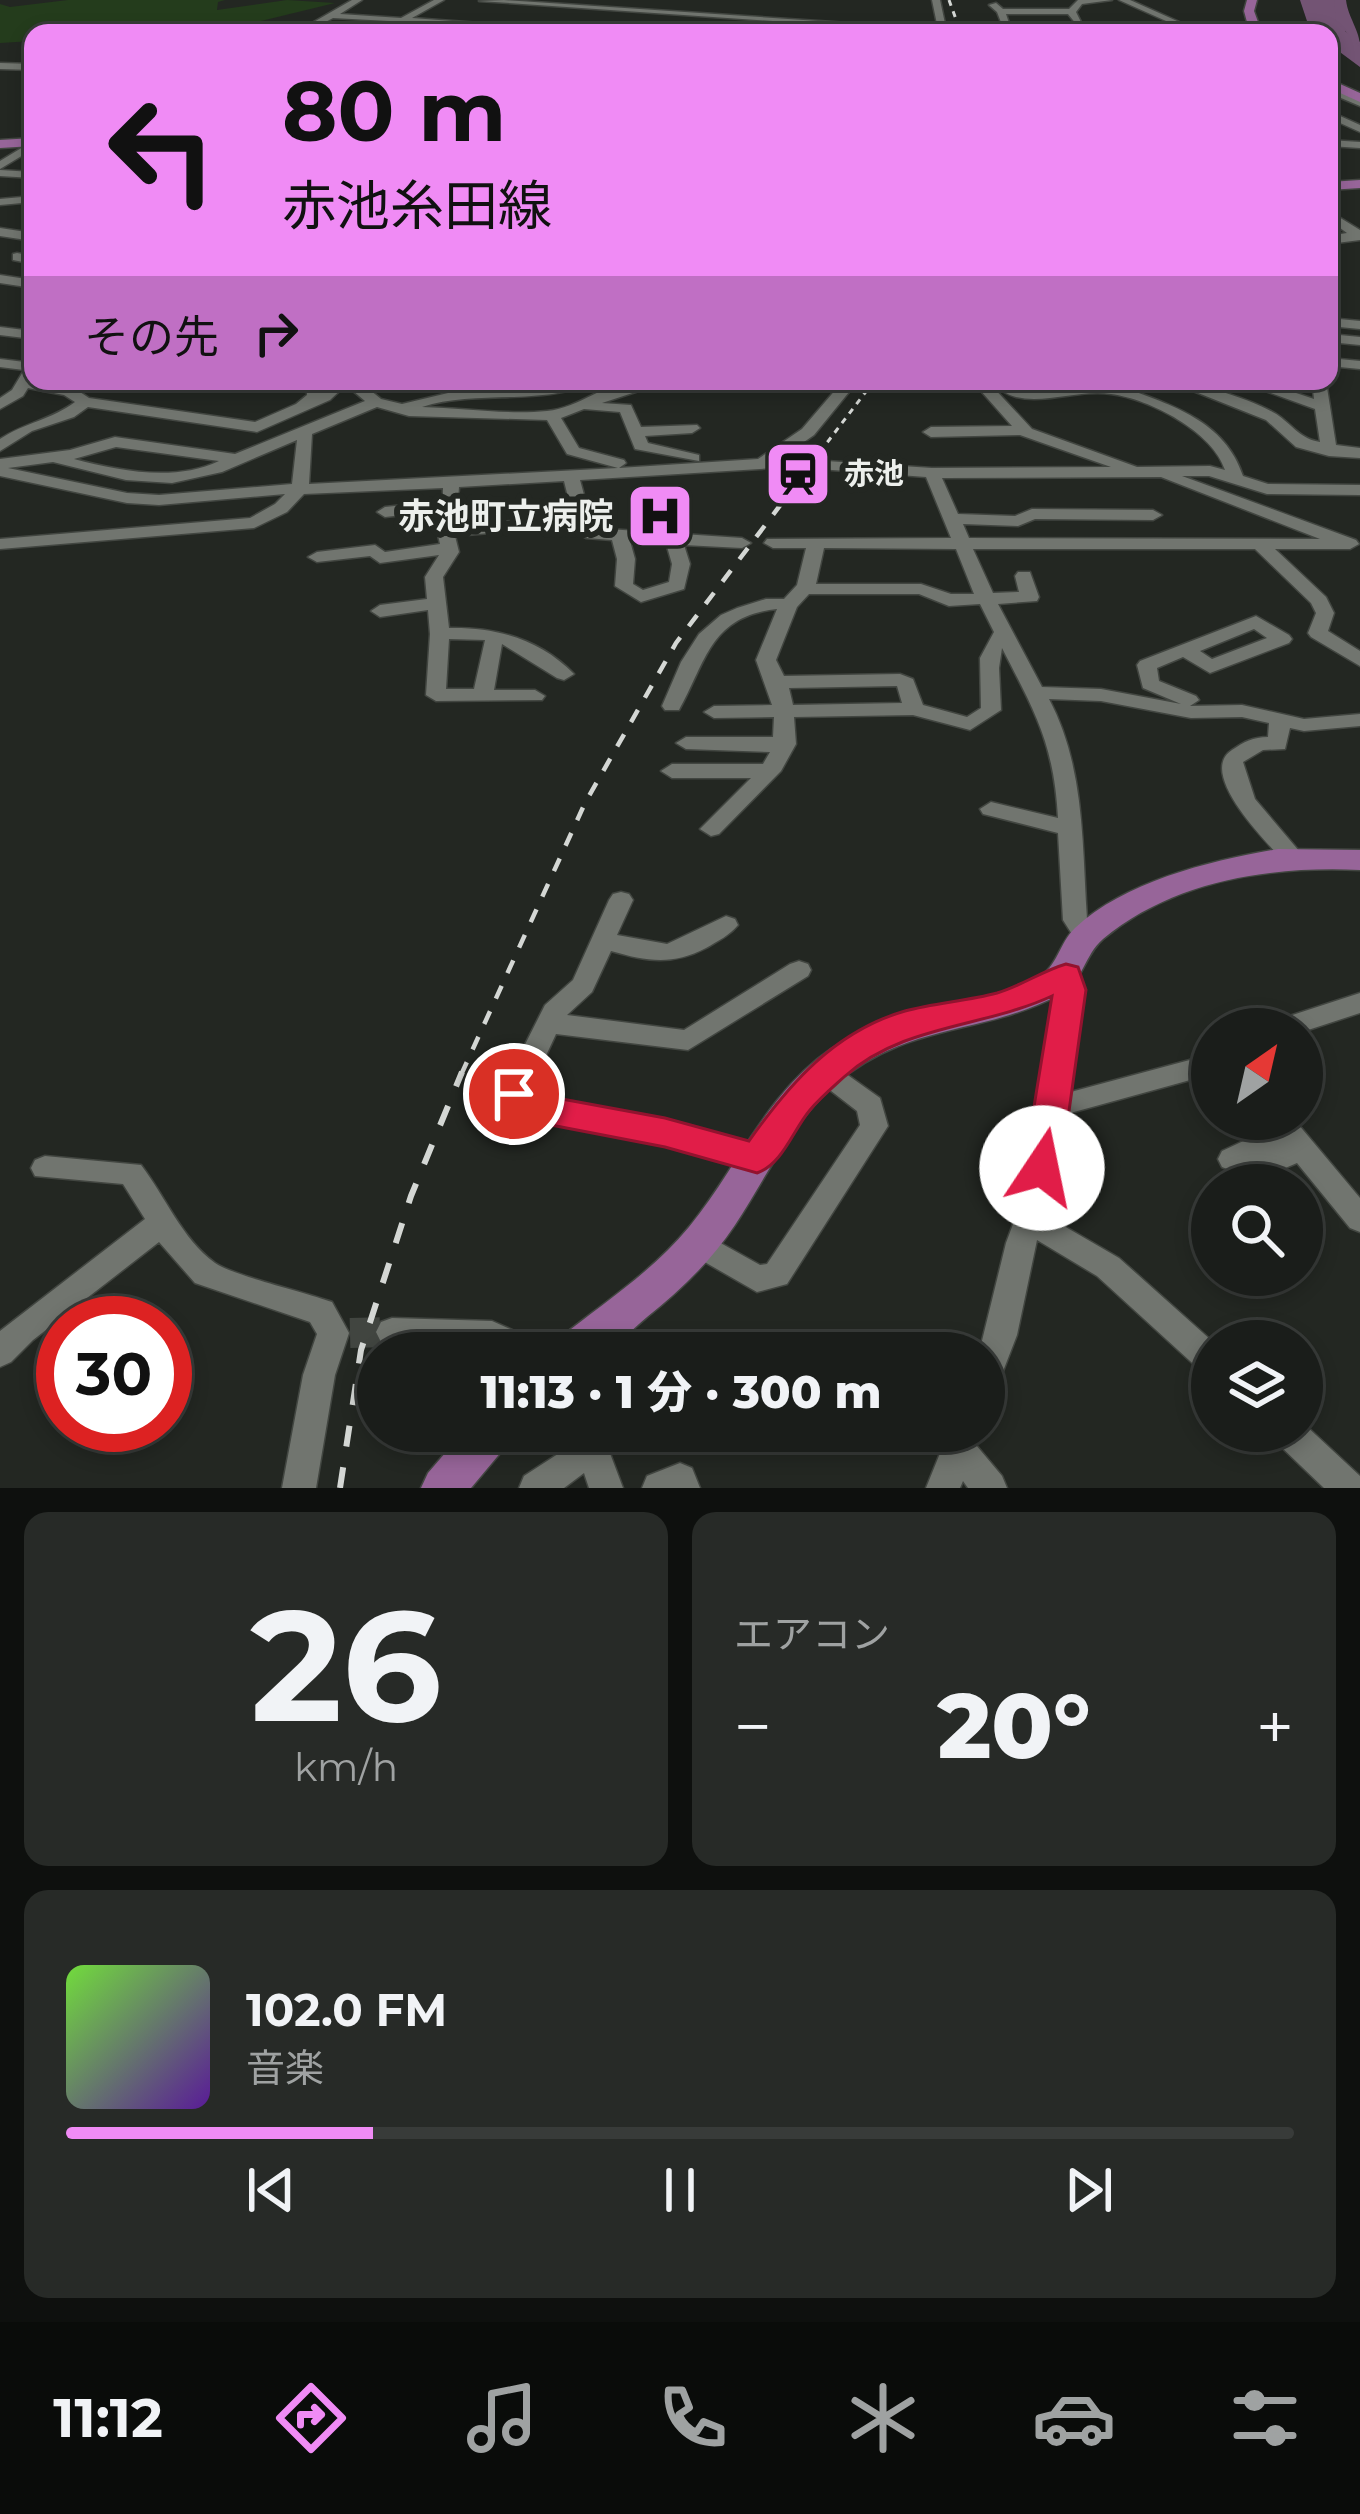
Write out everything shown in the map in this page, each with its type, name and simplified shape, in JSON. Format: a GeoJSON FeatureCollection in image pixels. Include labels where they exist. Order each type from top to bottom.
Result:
{"type":"FeatureCollection","features":[{"type":"Feature","properties":{"kind":"main road"},"geometry":{"type":"LineString","coordinates":[[595,1332],[698,1244],[798,1099],[874,1040],[909,1023],[1006,1003],[1066,976],[1086,936],[1178,887],[1274,859],[1360,860]]}},
{"type":"Feature","properties":{"kind":"main road"},"geometry":{"type":"LineString","coordinates":[[443,1488],[474,1452]]}},
{"type":"Feature","properties":{"kind":"street"},"geometry":{"type":"LineString","coordinates":[[11,0],[26,3]]}},
{"type":"Feature","properties":{"kind":"street"},"geometry":{"type":"LineString","coordinates":[[335,16],[342,5],[358,0]]}},
{"type":"Feature","properties":{"kind":"street"},"geometry":{"type":"LineString","coordinates":[[404,19],[440,0]]}},
{"type":"Feature","properties":{"kind":"street"},"geometry":{"type":"LineString","coordinates":[[557,24],[593,0]]}},
{"type":"Feature","properties":{"kind":"street"},"geometry":{"type":"LineString","coordinates":[[621,11],[637,0]]}},
{"type":"Feature","properties":{"kind":"street"},"geometry":{"type":"LineString","coordinates":[[646,23],[679,0]]}},
{"type":"Feature","properties":{"kind":"street"},"geometry":{"type":"LineString","coordinates":[[1074,17],[1080,2],[1108,0]]}},
{"type":"Feature","properties":{"kind":"street"},"geometry":{"type":"LineString","coordinates":[[1123,0],[1182,24]]}},
{"type":"Feature","properties":{"kind":"street"},"geometry":{"type":"LineString","coordinates":[[444,24],[485,1],[811,24]]}},
{"type":"Feature","properties":{"kind":"street"},"geometry":{"type":"LineString","coordinates":[[698,16],[715,3]]}},
{"type":"Feature","properties":{"kind":"street"},"geometry":{"type":"LineString","coordinates":[[732,24],[752,5]]}},
{"type":"Feature","properties":{"kind":"street"},"geometry":{"type":"LineString","coordinates":[[1146,22],[1155,18],[1155,10]]}},
{"type":"Feature","properties":{"kind":"street"},"geometry":{"type":"LineString","coordinates":[[466,11],[659,24]]}},
{"type":"Feature","properties":{"kind":"street"},"geometry":{"type":"LineString","coordinates":[[1005,24],[1000,12],[1074,17]]}},
{"type":"Feature","properties":{"kind":"street"},"geometry":{"type":"LineString","coordinates":[[313,24],[335,16],[469,24]]}},
{"type":"Feature","properties":{"kind":"street"},"geometry":{"type":"LineString","coordinates":[[1074,17],[1078,24]]}},
{"type":"Feature","properties":{"kind":"street"},"geometry":{"type":"LineString","coordinates":[[0,169],[24,150]]}},
{"type":"Feature","properties":{"kind":"street"},"geometry":{"type":"LineString","coordinates":[[14,157],[24,157]]}},
{"type":"Feature","properties":{"kind":"street"},"geometry":{"type":"LineString","coordinates":[[17,257],[24,258]]}},
{"type":"Feature","properties":{"kind":"street"},"geometry":{"type":"LineString","coordinates":[[0,290],[8,280]]}},
{"type":"Feature","properties":{"kind":"street"},"geometry":{"type":"LineString","coordinates":[[0,404],[18,393],[24,382]]}},
{"type":"Feature","properties":{"kind":"street"},"geometry":{"type":"LineString","coordinates":[[304,404],[314,397],[314,390]]}},
{"type":"Feature","properties":{"kind":"street"},"geometry":{"type":"LineString","coordinates":[[0,446],[27,428],[69,414],[91,392],[256,427],[336,390]]}},
{"type":"Feature","properties":{"kind":"street"},"geometry":{"type":"LineString","coordinates":[[359,390],[400,410],[552,416],[628,390]]}},
{"type":"Feature","properties":{"kind":"street"},"geometry":{"type":"LineString","coordinates":[[400,410],[439,396],[559,390]]}},
{"type":"Feature","properties":{"kind":"street"},"geometry":{"type":"LineString","coordinates":[[606,396],[616,390]]}},
{"type":"Feature","properties":{"kind":"street"},"geometry":{"type":"LineString","coordinates":[[764,462],[808,432],[843,390]]}},
{"type":"Feature","properties":{"kind":"street"},"geometry":{"type":"LineString","coordinates":[[987,390],[1024,430],[1056,445],[1115,460],[1355,545]]}},
{"type":"Feature","properties":{"kind":"street"},"geometry":{"type":"LineString","coordinates":[[1014,390],[1045,390]]}},
{"type":"Feature","properties":{"kind":"street"},"geometry":{"type":"LineString","coordinates":[[1124,390],[1196,422],[1233,464],[1235,476]]}},
{"type":"Feature","properties":{"kind":"street"},"geometry":{"type":"LineString","coordinates":[[1199,390],[1271,417],[1302,444],[1360,453]]}},
{"type":"Feature","properties":{"kind":"street"},"geometry":{"type":"LineString","coordinates":[[1286,390],[1323,406]]}},
{"type":"Feature","properties":{"kind":"street"},"geometry":{"type":"LineString","coordinates":[[1320,390],[1329,451]]}},
{"type":"Feature","properties":{"kind":"street"},"geometry":{"type":"LineString","coordinates":[[52,458],[165,479],[212,474],[266,445],[305,435],[376,402]]}},
{"type":"Feature","properties":{"kind":"street"},"geometry":{"type":"LineString","coordinates":[[1196,422],[1232,402]]}},
{"type":"Feature","properties":{"kind":"street"},"geometry":{"type":"LineString","coordinates":[[572,408],[613,404],[626,408],[638,439]]}},
{"type":"Feature","properties":{"kind":"street"},"geometry":{"type":"LineString","coordinates":[[552,416],[566,444],[584,457],[613,463],[703,465]]}},
{"type":"Feature","properties":{"kind":"street"},"geometry":{"type":"LineString","coordinates":[[584,457],[692,428]]}},
{"type":"Feature","properties":{"kind":"street"},"geometry":{"type":"LineString","coordinates":[[931,433],[1024,430]]}},
{"type":"Feature","properties":{"kind":"street"},"geometry":{"type":"LineString","coordinates":[[0,544],[230,527],[269,516],[300,488],[305,435]]}},
{"type":"Feature","properties":{"kind":"street"},"geometry":{"type":"LineString","coordinates":[[638,439],[696,458],[703,465]]}},
{"type":"Feature","properties":{"kind":"street"},"geometry":{"type":"LineString","coordinates":[[0,468],[115,442],[237,459]]}},
{"type":"Feature","properties":{"kind":"street"},"geometry":{"type":"LineString","coordinates":[[0,468],[127,498],[764,462],[932,472],[1210,471],[1274,490],[1360,490]]}},
{"type":"Feature","properties":{"kind":"street"},"geometry":{"type":"LineString","coordinates":[[932,472],[986,599],[1037,693],[1066,772],[1075,920],[1086,936]]}},
{"type":"Feature","properties":{"kind":"street"},"geometry":{"type":"LineString","coordinates":[[571,476],[586,533],[742,543]]}},
{"type":"Feature","properties":{"kind":"street"},"geometry":{"type":"LineString","coordinates":[[451,483],[450,505],[443,518],[447,540],[434,577],[440,634],[436,694],[536,696]]}},
{"type":"Feature","properties":{"kind":"street"},"geometry":{"type":"LineString","coordinates":[[385,512],[450,505]]}},
{"type":"Feature","properties":{"kind":"street"},"geometry":{"type":"LineString","coordinates":[[951,519],[1153,515]]}},
{"type":"Feature","properties":{"kind":"street"},"geometry":{"type":"LineString","coordinates":[[317,557],[375,550],[380,558],[512,526]]}},
{"type":"Feature","properties":{"kind":"street"},"geometry":{"type":"LineString","coordinates":[[620,537],[626,559],[624,586],[641,596],[678,585],[681,564],[674,539]]}},
{"type":"Feature","properties":{"kind":"street"},"geometry":{"type":"LineString","coordinates":[[772,543],[1355,545]]}},
{"type":"Feature","properties":{"kind":"street"},"geometry":{"type":"LineString","coordinates":[[711,829],[770,771],[786,744],[779,682],[766,660],[788,605],[805,589],[816,544]]}},
{"type":"Feature","properties":{"kind":"street"},"geometry":{"type":"LineString","coordinates":[[1261,545],[1318,601],[1325,613],[1318,633],[1360,660]]}},
{"type":"Feature","properties":{"kind":"street"},"geometry":{"type":"LineString","coordinates":[[805,589],[921,589],[938,599],[1030,597],[1024,576]]}},
{"type":"Feature","properties":{"kind":"street"},"geometry":{"type":"LineString","coordinates":[[672,706],[698,641],[719,620],[766,601],[788,605]]}},
{"type":"Feature","properties":{"kind":"street"},"geometry":{"type":"LineString","coordinates":[[380,611],[437,603]]}},
{"type":"Feature","properties":{"kind":"street"},"geometry":{"type":"LineString","coordinates":[[440,634],[491,632],[524,643],[563,674]]}},
{"type":"Feature","properties":{"kind":"street"},"geometry":{"type":"LineString","coordinates":[[714,712],[914,709],[970,724],[991,710],[993,642],[1004,633]]}},
{"type":"Feature","properties":{"kind":"street"},"geometry":{"type":"LineString","coordinates":[[483,695],[493,643]]}},
{"type":"Feature","properties":{"kind":"street"},"geometry":{"type":"LineString","coordinates":[[1184,649],[1147,665],[1150,684],[1180,698],[1280,721],[1304,725],[1360,720]]}},
{"type":"Feature","properties":{"kind":"street"},"geometry":{"type":"LineString","coordinates":[[779,682],[900,680],[906,682],[914,709]]}},
{"type":"Feature","properties":{"kind":"street"},"geometry":{"type":"LineString","coordinates":[[1037,693],[1101,695],[1191,712],[1224,710]]}},
{"type":"Feature","properties":{"kind":"street"},"geometry":{"type":"LineString","coordinates":[[1280,721],[1278,745],[1259,742],[1232,760],[1232,774],[1245,802],[1294,858]]}},
{"type":"Feature","properties":{"kind":"street"},"geometry":{"type":"LineString","coordinates":[[686,743],[786,744]]}},
{"type":"Feature","properties":{"kind":"street"},"geometry":{"type":"LineString","coordinates":[[672,771],[770,771]]}},
{"type":"Feature","properties":{"kind":"street"},"geometry":{"type":"LineString","coordinates":[[991,809],[1069,828]]}},
{"type":"Feature","properties":{"kind":"street"},"geometry":{"type":"LineString","coordinates":[[621,900],[583,985],[549,1023],[514,1094],[525,1106],[665,1132],[757,1158]]}},
{"type":"Feature","properties":{"kind":"street"},"geometry":{"type":"LineString","coordinates":[[603,940],[663,957],[676,956],[726,925]]}},
{"type":"Feature","properties":{"kind":"street"},"geometry":{"type":"LineString","coordinates":[[549,1023],[688,1040],[799,970]]}},
{"type":"Feature","properties":{"kind":"street"},"geometry":{"type":"LineString","coordinates":[[1002,1332],[1055,1105],[1070,990],[1066,976]]}},
{"type":"Feature","properties":{"kind":"street"},"geometry":{"type":"LineString","coordinates":[[1323,1015],[1360,1003]]}},
{"type":"Feature","properties":{"kind":"street"},"geometry":{"type":"LineString","coordinates":[[1055,1105],[1191,1070]]}},
{"type":"Feature","properties":{"kind":"street"},"geometry":{"type":"LineString","coordinates":[[698,1244],[757,1279],[776,1275],[874,1126],[870,1106],[826,1073]]}},
{"type":"Feature","properties":{"kind":"street"},"geometry":{"type":"LineString","coordinates":[[1241,1164],[1279,1140]]}},
{"type":"Feature","properties":{"kind":"street"},"geometry":{"type":"LineString","coordinates":[[1293,1140],[1360,1219]]}},
{"type":"Feature","properties":{"kind":"street"},"geometry":{"type":"LineString","coordinates":[[45,1168],[131,1173],[157,1208],[161,1224],[206,1274],[321,1312],[341,1333],[319,1375],[299,1488]]}},
{"type":"Feature","properties":{"kind":"street"},"geometry":{"type":"LineString","coordinates":[[1029,1220],[1108,1267],[1191,1342]]}},
{"type":"Feature","properties":{"kind":"street"},"geometry":{"type":"LineString","coordinates":[[0,1352],[161,1224]]}},
{"type":"Feature","properties":{"kind":"street"},"geometry":{"type":"LineString","coordinates":[[943,1488],[957,1452]]}},
{"type":"Feature","properties":{"kind":"street"},"geometry":{"type":"LineString","coordinates":[[969,1452],[990,1488]]}},
{"type":"Feature","properties":{"kind":"street"},"geometry":{"type":"LineString","coordinates":[[1310,1452],[1348,1488]]}},
{"type":"Feature","properties":{"kind":"street"},"geometry":{"type":"LineString","coordinates":[[536,1488],[581,1455],[596,1460],[606,1488]]}},
{"type":"Feature","properties":{"kind":"street"},"geometry":{"type":"LineString","coordinates":[[659,1488],[680,1480],[683,1488]]}},
{"type":"Feature","properties":{"kind":"green space"},"geometry":{"type":"Polygon","coordinates":[[[68,0],[225,0],[218,2],[217,10],[287,0],[335,3],[254,24],[24,24],[24,42],[0,43],[0,4],[68,0]]]}},
{"type":"Feature","properties":{"kind":"shaded area"},"geometry":{"type":"Polygon","coordinates":[[[1300,0],[1346,0],[1345,31],[1360,42],[1360,67],[1338,51],[1338,24],[1308,24],[1300,0]]]}},
{"type":"Feature","properties":{"kind":"waterway"},"geometry":{"type":"LineString","coordinates":[[1340,0],[1342,21],[1360,43]]}},
{"type":"Feature","properties":{"kind":"tunnel"},"geometry":{"type":"LineString","coordinates":[[350,1333],[357,1333]]}},
{"type":"Feature","properties":{"kind":"railway"},"geometry":{"type":"LineString","coordinates":[[949,0],[958,24]]}},
{"type":"Feature","properties":{"kind":"railway"},"geometry":{"type":"LineString","coordinates":[[791,490],[867,390]]}},
{"type":"Feature","properties":{"kind":"railway"},"geometry":{"type":"LineString","coordinates":[[461,1075],[585,803],[676,643],[794,487]]}},
{"type":"Feature","properties":{"kind":"railway"},"geometry":{"type":"LineString","coordinates":[[340,1488],[361,1350],[411,1196],[462,1072]]}},
{"type":"Feature","properties":{"kind":"place","name":"赤池"},"geometry":{"type":"Point","coordinates":[798,474]}},
{"type":"Feature","properties":{"kind":"place","name":"赤池町立病院"},"geometry":{"type":"Point","coordinates":[660,516]}},
{"type":"Feature","properties":{"kind":"route"},"geometry":{"type":"LineString","coordinates":[[514,1094],[525,1106],[665,1132],[757,1158],[798,1099],[837,1063],[874,1040],[909,1023],[1006,1003],[1066,976],[1070,990],[1042,1168]]}}]}
